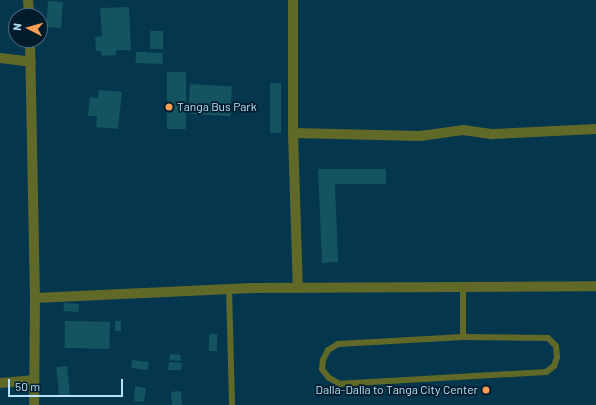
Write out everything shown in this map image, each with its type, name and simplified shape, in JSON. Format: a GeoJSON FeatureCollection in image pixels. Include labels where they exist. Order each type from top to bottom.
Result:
{"type":"FeatureCollection","features":[{"type":"Feature","properties":{"kind":"street"},"geometry":{"type":"LineString","coordinates":[[293,0],[293,133],[298,288]]}},
{"type":"Feature","properties":{"kind":"street"},"geometry":{"type":"LineString","coordinates":[[30,48],[35,298],[32,380],[34,405]]}},
{"type":"Feature","properties":{"kind":"street"},"geometry":{"type":"LineString","coordinates":[[0,58],[31,62]]}},
{"type":"Feature","properties":{"kind":"street"},"geometry":{"type":"LineString","coordinates":[[293,133],[420,136],[463,130],[493,134],[596,129]]}},
{"type":"Feature","properties":{"kind":"street"},"geometry":{"type":"LineString","coordinates":[[35,298],[229,289],[596,286]]}},
{"type":"Feature","properties":{"kind":"street"},"geometry":{"type":"LineString","coordinates":[[0,383],[32,380]]}},
{"type":"Feature","properties":{"kind":"lane"},"geometry":{"type":"LineString","coordinates":[[463,287],[463,337]]}},
{"type":"Feature","properties":{"kind":"lane"},"geometry":{"type":"LineString","coordinates":[[229,289],[232,405]]}},
{"type":"Feature","properties":{"kind":"lane"},"geometry":{"type":"LineString","coordinates":[[463,337],[548,338],[556,346],[557,357],[554,366],[546,372],[340,384],[329,378],[322,369],[323,360],[328,350],[338,344],[463,337]]}},
{"type":"Feature","properties":{"kind":"building"},"geometry":{"type":"Polygon","coordinates":[[[48,1],[63,2],[61,28],[48,27],[48,1]]]}},
{"type":"Feature","properties":{"kind":"building"},"geometry":{"type":"Polygon","coordinates":[[[129,7],[131,50],[116,50],[116,55],[102,56],[101,51],[96,51],[95,37],[102,36],[100,8],[129,7]]]}},
{"type":"Feature","properties":{"kind":"building"},"geometry":{"type":"Polygon","coordinates":[[[150,31],[163,31],[163,49],[150,49],[150,31]]]}},
{"type":"Feature","properties":{"kind":"building"},"geometry":{"type":"Polygon","coordinates":[[[136,52],[163,53],[163,64],[136,63],[136,52]]]}},
{"type":"Feature","properties":{"kind":"building"},"geometry":{"type":"Polygon","coordinates":[[[167,72],[186,72],[186,129],[167,129],[167,72]]]}},
{"type":"Feature","properties":{"kind":"building"},"geometry":{"type":"Polygon","coordinates":[[[270,83],[281,83],[281,133],[270,133],[270,83]]]}},
{"type":"Feature","properties":{"kind":"building"},"geometry":{"type":"Polygon","coordinates":[[[190,84],[232,86],[230,116],[188,114],[190,84]]]}},
{"type":"Feature","properties":{"kind":"building"},"geometry":{"type":"Polygon","coordinates":[[[99,90],[122,92],[118,129],[96,127],[97,116],[88,116],[90,97],[98,98],[99,90]]]}},
{"type":"Feature","properties":{"kind":"building"},"geometry":{"type":"Polygon","coordinates":[[[318,169],[386,169],[386,184],[335,184],[338,262],[322,263],[318,169]]]}},
{"type":"Feature","properties":{"kind":"building"},"geometry":{"type":"Polygon","coordinates":[[[64,303],[79,304],[78,312],[63,311],[64,303]]]}},
{"type":"Feature","properties":{"kind":"building"},"geometry":{"type":"Polygon","coordinates":[[[65,321],[110,322],[110,349],[65,348],[65,321]]]}},
{"type":"Feature","properties":{"kind":"building"},"geometry":{"type":"Polygon","coordinates":[[[115,321],[121,321],[121,331],[115,331],[115,321]]]}},
{"type":"Feature","properties":{"kind":"building"},"geometry":{"type":"Polygon","coordinates":[[[209,334],[217,334],[217,351],[209,351],[209,334]]]}},
{"type":"Feature","properties":{"kind":"building"},"geometry":{"type":"Polygon","coordinates":[[[170,354],[181,355],[180,361],[169,360],[170,354]]]}},
{"type":"Feature","properties":{"kind":"building"},"geometry":{"type":"Polygon","coordinates":[[[132,360],[149,362],[148,370],[131,368],[132,360]]]}},
{"type":"Feature","properties":{"kind":"building"},"geometry":{"type":"Polygon","coordinates":[[[169,362],[182,363],[181,370],[168,370],[169,362]]]}},
{"type":"Feature","properties":{"kind":"building"},"geometry":{"type":"Polygon","coordinates":[[[67,366],[70,395],[59,396],[56,367],[67,366]]]}},
{"type":"Feature","properties":{"kind":"building"},"geometry":{"type":"Polygon","coordinates":[[[135,386],[146,388],[144,402],[134,401],[135,386]]]}},
{"type":"Feature","properties":{"kind":"building"},"geometry":{"type":"Polygon","coordinates":[[[181,391],[182,405],[172,405],[171,392],[181,391]]]}},
{"type":"Feature","properties":{"kind":"place","name":"Tanga Bus Park"},"geometry":{"type":"Point","coordinates":[169,107]}},
{"type":"Feature","properties":{"kind":"place","name":"Dalla-Dalla to Tanga City Center"},"geometry":{"type":"Point","coordinates":[486,390]}}]}
